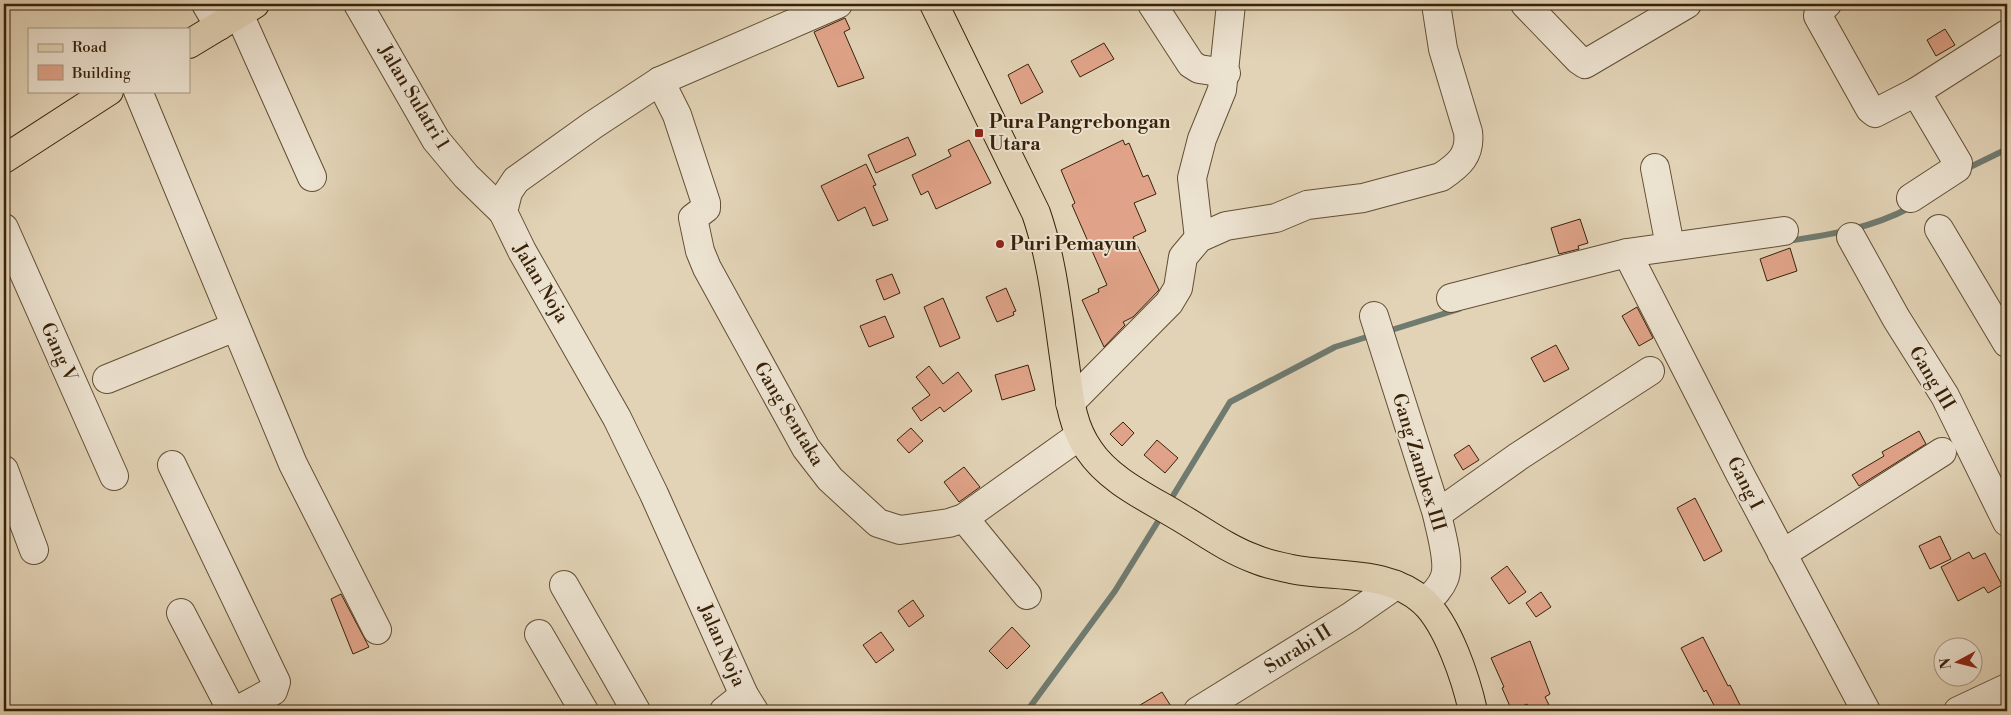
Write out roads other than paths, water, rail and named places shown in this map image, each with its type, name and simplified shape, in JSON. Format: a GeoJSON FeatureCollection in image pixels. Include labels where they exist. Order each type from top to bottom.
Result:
{"type":"FeatureCollection","features":[{"type":"Feature","properties":{"kind":"main road"},"geometry":{"type":"LineString","coordinates":[[934,4],[1042,229],[1056,299],[1070,403],[1079,436],[1090,452],[1112,474],[1150,500],[1256,560],[1314,573],[1357,576],[1396,585],[1425,603],[1439,623],[1449,643],[1462,674],[1474,711]]}},
{"type":"Feature","properties":{"kind":"main road"},"geometry":{"type":"LineString","coordinates":[[190,43],[230,12]]}},
{"type":"Feature","properties":{"kind":"main road"},"geometry":{"type":"LineString","coordinates":[[4,160],[107,92]]}},
{"type":"Feature","properties":{"kind":"street","name":"Jalan Sulatri 1"},"geometry":{"type":"LineString","coordinates":[[358,4],[436,140],[503,212]]}},
{"type":"Feature","properties":{"kind":"street"},"geometry":{"type":"LineString","coordinates":[[503,212],[508,192],[516,180],[593,125],[660,81],[838,4]]}},
{"type":"Feature","properties":{"kind":"street"},"geometry":{"type":"LineString","coordinates":[[1152,4],[1191,64],[1199,69],[1226,73]]}},
{"type":"Feature","properties":{"kind":"street"},"geometry":{"type":"LineString","coordinates":[[1199,238],[1192,178],[1202,139],[1218,104],[1226,73],[1231,4]]}},
{"type":"Feature","properties":{"kind":"street"},"geometry":{"type":"LineString","coordinates":[[1070,403],[1170,303],[1178,288],[1183,257],[1199,238],[1226,226],[1276,218],[1307,205],[1363,198],[1433,179],[1452,170],[1470,145],[1466,124],[1443,49],[1436,4]]}},
{"type":"Feature","properties":{"kind":"street"},"geometry":{"type":"LineString","coordinates":[[1525,4],[1585,64],[1687,4]]}},
{"type":"Feature","properties":{"kind":"street"},"geometry":{"type":"LineString","coordinates":[[1827,4],[1819,10],[1818,16],[1872,112],[1879,113],[1916,92],[2007,34]]}},
{"type":"Feature","properties":{"kind":"street"},"geometry":{"type":"LineString","coordinates":[[230,12],[312,178]]}},
{"type":"Feature","properties":{"kind":"street","name":"Gang Sentaka"},"geometry":{"type":"LineString","coordinates":[[660,81],[677,115],[706,203],[706,208],[693,218],[700,251],[754,357],[806,448],[830,480],[878,523],[900,530],[949,523],[964,518],[1079,436]]}},
{"type":"Feature","properties":{"kind":"street"},"geometry":{"type":"LineString","coordinates":[[138,92],[235,327],[294,464],[377,630]]}},
{"type":"Feature","properties":{"kind":"street"},"geometry":{"type":"LineString","coordinates":[[1911,198],[1957,168],[1958,163],[1916,92]]}},
{"type":"Feature","properties":{"kind":"street"},"geometry":{"type":"LineString","coordinates":[[1656,168],[1670,246]]}},
{"type":"Feature","properties":{"kind":"street"},"geometry":{"type":"LineString","coordinates":[[477,186],[516,180]]}},
{"type":"Feature","properties":{"kind":"street","name":"Jalan Noja"},"geometry":{"type":"LineString","coordinates":[[503,212],[515,238],[617,418],[654,494],[741,706]]}},
{"type":"Feature","properties":{"kind":"street","name":"Gang V"},"geometry":{"type":"LineString","coordinates":[[4,228],[114,476]]}},
{"type":"Feature","properties":{"kind":"street"},"geometry":{"type":"LineString","coordinates":[[1939,229],[2007,343]]}},
{"type":"Feature","properties":{"kind":"street"},"geometry":{"type":"LineString","coordinates":[[1450,298],[1630,259],[1670,246],[1784,231]]}},
{"type":"Feature","properties":{"kind":"street","name":"Gang III"},"geometry":{"type":"LineString","coordinates":[[1851,237],[1896,318],[1945,396],[2007,522]]}},
{"type":"Feature","properties":{"kind":"street","name":"Gang I"},"geometry":{"type":"LineString","coordinates":[[1630,259],[1782,554],[1866,711]]}},
{"type":"Feature","properties":{"kind":"street","name":"Gang Zambex III"},"geometry":{"type":"LineString","coordinates":[[1377,325],[1437,514],[1446,567],[1445,577],[1440,587],[1425,603]]}},
{"type":"Feature","properties":{"kind":"street"},"geometry":{"type":"LineString","coordinates":[[107,379],[235,327]]}},
{"type":"Feature","properties":{"kind":"street"},"geometry":{"type":"LineString","coordinates":[[1437,514],[1520,456],[1650,371]]}},
{"type":"Feature","properties":{"kind":"street"},"geometry":{"type":"LineString","coordinates":[[1782,554],[1942,452]]}},
{"type":"Feature","properties":{"kind":"street"},"geometry":{"type":"LineString","coordinates":[[172,465],[276,682],[276,687],[269,694],[234,711],[181,613]]}},
{"type":"Feature","properties":{"kind":"street"},"geometry":{"type":"LineString","coordinates":[[4,470],[34,550]]}},
{"type":"Feature","properties":{"kind":"street"},"geometry":{"type":"LineString","coordinates":[[964,518],[1028,595]]}},
{"type":"Feature","properties":{"kind":"street","name":"Surabi II"},"geometry":{"type":"LineString","coordinates":[[1198,711],[1350,617],[1396,585]]}},
{"type":"Feature","properties":{"kind":"street"},"geometry":{"type":"LineString","coordinates":[[564,586],[636,711]]}},
{"type":"Feature","properties":{"kind":"street"},"geometry":{"type":"LineString","coordinates":[[539,634],[584,711]]}},
{"type":"Feature","properties":{"kind":"street"},"geometry":{"type":"LineString","coordinates":[[1958,711],[2006,692]]}},
{"type":"Feature","properties":{"kind":"waterway"},"geometry":{"type":"LineString","coordinates":[[1964,170],[2007,149]]}},
{"type":"Feature","properties":{"kind":"waterway"},"geometry":{"type":"LineString","coordinates":[[1787,241],[1835,233],[1866,225],[1911,207]]}},
{"type":"Feature","properties":{"kind":"waterway"},"geometry":{"type":"LineString","coordinates":[[1385,332],[1459,309]]}},
{"type":"Feature","properties":{"kind":"waterway"},"geometry":{"type":"LineString","coordinates":[[1168,504],[1230,402],[1335,347],[1373,335]]}},
{"type":"Feature","properties":{"kind":"waterway"},"geometry":{"type":"LineString","coordinates":[[1027,711],[1115,591],[1162,515]]}},
{"type":"Feature","properties":{"kind":"place","name":"Pura Pangrebongan Utara"},"geometry":{"type":"Point","coordinates":[979,133]}},
{"type":"Feature","properties":{"kind":"place","name":"Puri Pemayun"},"geometry":{"type":"Point","coordinates":[1000,244]}}]}
